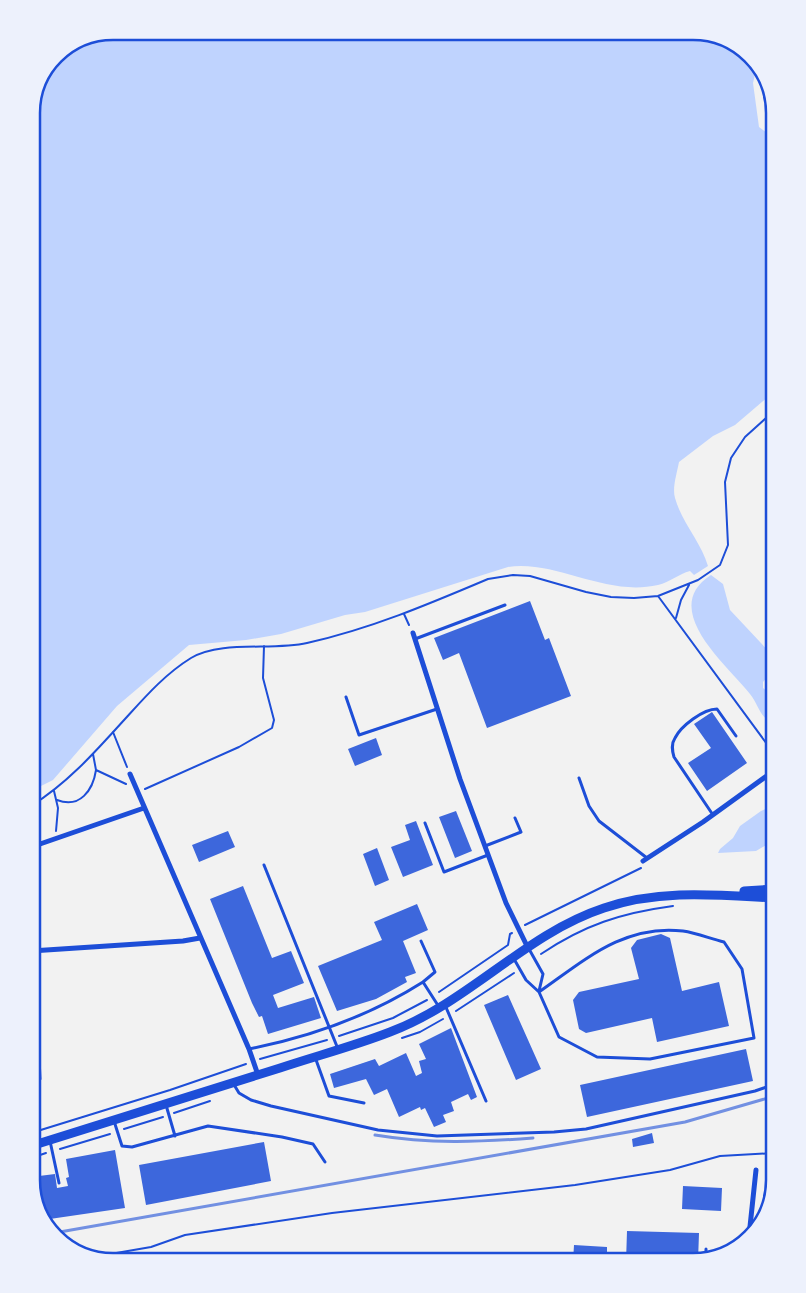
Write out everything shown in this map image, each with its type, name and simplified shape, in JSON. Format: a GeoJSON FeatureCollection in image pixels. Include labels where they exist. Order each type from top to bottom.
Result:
{"type":"FeatureCollection","features":[{"type":"Feature","properties":{"kind":"main road"},"geometry":{"type":"LineString","coordinates":[[706,894],[766,890]]}},
{"type":"Feature","properties":{"kind":"main road"},"geometry":{"type":"LineString","coordinates":[[40,1143],[338,1050],[405,1026],[442,1006],[559,928],[603,908],[640,898],[673,894],[766,897]]}},
{"type":"Feature","properties":{"kind":"street"},"geometry":{"type":"LineString","coordinates":[[413,632],[460,779],[517,929],[528,948]]}},
{"type":"Feature","properties":{"kind":"street"},"geometry":{"type":"LineString","coordinates":[[130,774],[249,1049],[258,1075]]}},
{"type":"Feature","properties":{"kind":"street"},"geometry":{"type":"LineString","coordinates":[[645,860],[713,815],[766,777]]}},
{"type":"Feature","properties":{"kind":"street"},"geometry":{"type":"LineString","coordinates":[[40,844],[144,808]]}},
{"type":"Feature","properties":{"kind":"street"},"geometry":{"type":"LineString","coordinates":[[40,950],[183,941],[200,938]]}},
{"type":"Feature","properties":{"kind":"street"},"geometry":{"type":"LineString","coordinates":[[750,1226],[756,1170]]}},
{"type":"Feature","properties":{"kind":"lane"},"geometry":{"type":"LineString","coordinates":[[415,639],[505,605]]}},
{"type":"Feature","properties":{"kind":"lane"},"geometry":{"type":"LineString","coordinates":[[346,697],[359,735],[437,709]]}},
{"type":"Feature","properties":{"kind":"lane"},"geometry":{"type":"LineString","coordinates":[[713,815],[674,757],[673,743],[683,727],[710,709],[717,709],[736,736]]}},
{"type":"Feature","properties":{"kind":"lane"},"geometry":{"type":"LineString","coordinates":[[579,778],[589,806],[599,821],[645,860]]}},
{"type":"Feature","properties":{"kind":"lane"},"geometry":{"type":"LineString","coordinates":[[485,846],[521,832],[515,818]]}},
{"type":"Feature","properties":{"kind":"lane"},"geometry":{"type":"LineString","coordinates":[[425,823],[444,872],[488,855]]}},
{"type":"Feature","properties":{"kind":"lane"},"geometry":{"type":"LineString","coordinates":[[264,865],[338,1050]]}},
{"type":"Feature","properties":{"kind":"lane"},"geometry":{"type":"LineString","coordinates":[[514,958],[526,980],[539,992],[559,1037],[597,1058],[650,1059],[754,1038],[742,969],[724,942],[684,931],[636,934],[610,943],[539,992]]}},
{"type":"Feature","properties":{"kind":"lane"},"geometry":{"type":"LineString","coordinates":[[249,1049],[329,1026],[390,1003],[436,972],[421,941]]}},
{"type":"Feature","properties":{"kind":"lane"},"geometry":{"type":"LineString","coordinates":[[528,948],[543,974],[539,992]]}},
{"type":"Feature","properties":{"kind":"lane"},"geometry":{"type":"LineString","coordinates":[[423,982],[442,1006],[486,1101]]}},
{"type":"Feature","properties":{"kind":"lane"},"geometry":{"type":"LineString","coordinates":[[315,1056],[329,1096],[364,1103]]}},
{"type":"Feature","properties":{"kind":"lane"},"geometry":{"type":"LineString","coordinates":[[233,1083],[239,1092],[251,1100],[271,1106],[378,1130],[437,1136],[586,1129],[766,1087]]}},
{"type":"Feature","properties":{"kind":"lane"},"geometry":{"type":"LineString","coordinates":[[166,1104],[175,1136]]}},
{"type":"Feature","properties":{"kind":"lane"},"geometry":{"type":"LineString","coordinates":[[114,1120],[122,1146],[132,1147],[208,1126],[282,1137],[313,1144],[325,1162]]}},
{"type":"Feature","properties":{"kind":"lane"},"geometry":{"type":"LineString","coordinates":[[50,1140],[59,1183]]}},
{"type":"Feature","properties":{"kind":"path"},"geometry":{"type":"LineString","coordinates":[[40,800],[54,791],[93,754],[157,684],[193,657],[215,650],[305,643],[404,614],[488,580],[513,576],[538,578],[586,592],[612,597],[658,596],[698,580],[720,565],[728,545],[728,516],[725,496],[727,467],[745,436],[766,418]]}},
{"type":"Feature","properties":{"kind":"path"},"geometry":{"type":"LineString","coordinates":[[676,618],[681,600],[689,584]]}},
{"type":"Feature","properties":{"kind":"path"},"geometry":{"type":"LineString","coordinates":[[658,596],[766,743]]}},
{"type":"Feature","properties":{"kind":"path"},"geometry":{"type":"LineString","coordinates":[[404,614],[413,632]]}},
{"type":"Feature","properties":{"kind":"path"},"geometry":{"type":"LineString","coordinates":[[138,793],[268,733],[272,728],[274,720],[263,678],[264,646]]}},
{"type":"Feature","properties":{"kind":"path"},"geometry":{"type":"LineString","coordinates":[[113,732],[130,774]]}},
{"type":"Feature","properties":{"kind":"path"},"geometry":{"type":"LineString","coordinates":[[57,800],[68,802],[82,799],[93,785],[96,770],[93,754]]}},
{"type":"Feature","properties":{"kind":"path"},"geometry":{"type":"LineString","coordinates":[[96,770],[116,781],[135,787]]}},
{"type":"Feature","properties":{"kind":"path"},"geometry":{"type":"LineString","coordinates":[[54,791],[57,800],[55,840]]}},
{"type":"Feature","properties":{"kind":"path"},"geometry":{"type":"LineString","coordinates":[[565,940],[590,926],[632,912],[676,906]]}},
{"type":"Feature","properties":{"kind":"path"},"geometry":{"type":"LineString","coordinates":[[116,1253],[150,1247],[185,1235],[332,1213],[576,1185],[670,1170],[720,1156],[766,1153]]}},
{"type":"Feature","properties":{"kind":"water"},"geometry":{"type":"Polygon","coordinates":[[[113,40],[698,40],[726,47],[741,58],[755,74],[753,83],[759,127],[766,132],[766,399],[735,425],[713,436],[679,462],[674,485],[675,498],[682,516],[701,549],[708,566],[694,575],[690,571],[662,584],[638,587],[600,583],[526,566],[508,567],[365,612],[345,615],[281,634],[246,640],[189,645],[117,706],[53,780],[40,786],[40,108],[42,94],[46,85],[52,72],[61,61],[72,52],[85,46],[98,41],[113,40]]]}},
{"type":"Feature","properties":{"kind":"water"},"geometry":{"type":"Polygon","coordinates":[[[711,575],[723,584],[730,610],[766,648],[766,678],[763,682],[763,688],[766,690],[766,718],[750,694],[714,653],[702,636],[694,620],[692,604],[697,589],[711,575]]]}},
{"type":"Feature","properties":{"kind":"water"},"geometry":{"type":"Polygon","coordinates":[[[766,809],[766,845],[756,851],[718,853],[733,838],[740,826],[766,809]]]}},
{"type":"Feature","properties":{"kind":"building"},"geometry":{"type":"Polygon","coordinates":[[[530,601],[545,640],[549,638],[571,696],[487,728],[459,653],[443,660],[434,638],[530,601]]]}},
{"type":"Feature","properties":{"kind":"building"},"geometry":{"type":"Polygon","coordinates":[[[712,712],[747,763],[707,791],[688,763],[711,748],[694,724],[712,712]]]}},
{"type":"Feature","properties":{"kind":"building"},"geometry":{"type":"Polygon","coordinates":[[[376,738],[382,755],[355,766],[348,749],[376,738]]]}},
{"type":"Feature","properties":{"kind":"building"},"geometry":{"type":"Polygon","coordinates":[[[456,811],[472,851],[455,858],[439,817],[456,811]]]}},
{"type":"Feature","properties":{"kind":"building"},"geometry":{"type":"Polygon","coordinates":[[[416,821],[433,865],[403,877],[391,847],[410,840],[405,825],[416,821]]]}},
{"type":"Feature","properties":{"kind":"building"},"geometry":{"type":"Polygon","coordinates":[[[228,831],[235,847],[199,862],[192,845],[228,831]]]}},
{"type":"Feature","properties":{"kind":"building"},"geometry":{"type":"Polygon","coordinates":[[[377,848],[389,880],[375,886],[363,854],[377,848]]]}},
{"type":"Feature","properties":{"kind":"building"},"geometry":{"type":"Polygon","coordinates":[[[243,886],[272,958],[291,951],[304,983],[273,995],[278,1008],[314,997],[321,1018],[268,1034],[262,1016],[259,1017],[252,1003],[210,899],[243,886]]]}},
{"type":"Feature","properties":{"kind":"building"},"geometry":{"type":"Polygon","coordinates":[[[417,904],[428,930],[403,941],[416,973],[405,977],[407,982],[376,999],[337,1011],[318,966],[382,940],[374,922],[417,904]]]}},
{"type":"Feature","properties":{"kind":"building"},"geometry":{"type":"Polygon","coordinates":[[[661,934],[670,938],[682,991],[719,982],[729,1026],[657,1042],[652,1018],[586,1033],[579,1029],[573,1000],[579,992],[639,979],[631,948],[637,940],[661,934]]]}},
{"type":"Feature","properties":{"kind":"building"},"geometry":{"type":"Polygon","coordinates":[[[508,995],[541,1069],[516,1080],[484,1005],[508,995]]]}},
{"type":"Feature","properties":{"kind":"building"},"geometry":{"type":"Polygon","coordinates":[[[451,1028],[477,1097],[471,1100],[468,1094],[451,1102],[454,1111],[443,1115],[446,1122],[434,1127],[425,1108],[421,1110],[420,1107],[399,1117],[387,1089],[374,1095],[366,1079],[334,1088],[330,1074],[375,1059],[379,1066],[406,1053],[416,1076],[422,1073],[419,1061],[426,1059],[419,1044],[451,1028]]]}},
{"type":"Feature","properties":{"kind":"building"},"geometry":{"type":"Polygon","coordinates":[[[746,1049],[753,1081],[587,1117],[580,1085],[746,1049]]]}},
{"type":"Feature","properties":{"kind":"building"},"geometry":{"type":"Polygon","coordinates":[[[652,1133],[654,1143],[633,1147],[632,1139],[652,1133]]]}},
{"type":"Feature","properties":{"kind":"building"},"geometry":{"type":"Polygon","coordinates":[[[264,1142],[271,1181],[146,1205],[139,1165],[264,1142]]]}},
{"type":"Feature","properties":{"kind":"building"},"geometry":{"type":"Polygon","coordinates":[[[115,1150],[125,1208],[51,1219],[41,1195],[40,1176],[55,1174],[57,1188],[68,1186],[66,1178],[69,1177],[66,1159],[115,1150]]]}},
{"type":"Feature","properties":{"kind":"building"},"geometry":{"type":"Polygon","coordinates":[[[683,1186],[722,1188],[721,1211],[682,1209],[683,1186]]]}},
{"type":"Feature","properties":{"kind":"building"},"geometry":{"type":"Polygon","coordinates":[[[627,1231],[699,1233],[698,1252],[626,1253],[627,1231]]]}},
{"type":"Feature","properties":{"kind":"building"},"geometry":{"type":"Polygon","coordinates":[[[574,1245],[607,1247],[607,1253],[574,1253],[574,1245]]]}},
{"type":"Feature","properties":{"kind":"railway"},"geometry":{"type":"LineString","coordinates":[[62,1232],[685,1122],[766,1099]]}},
{"type":"Feature","properties":{"kind":"railway"},"geometry":{"type":"LineString","coordinates":[[375,1135],[415,1140],[454,1141],[533,1138]]}}]}
